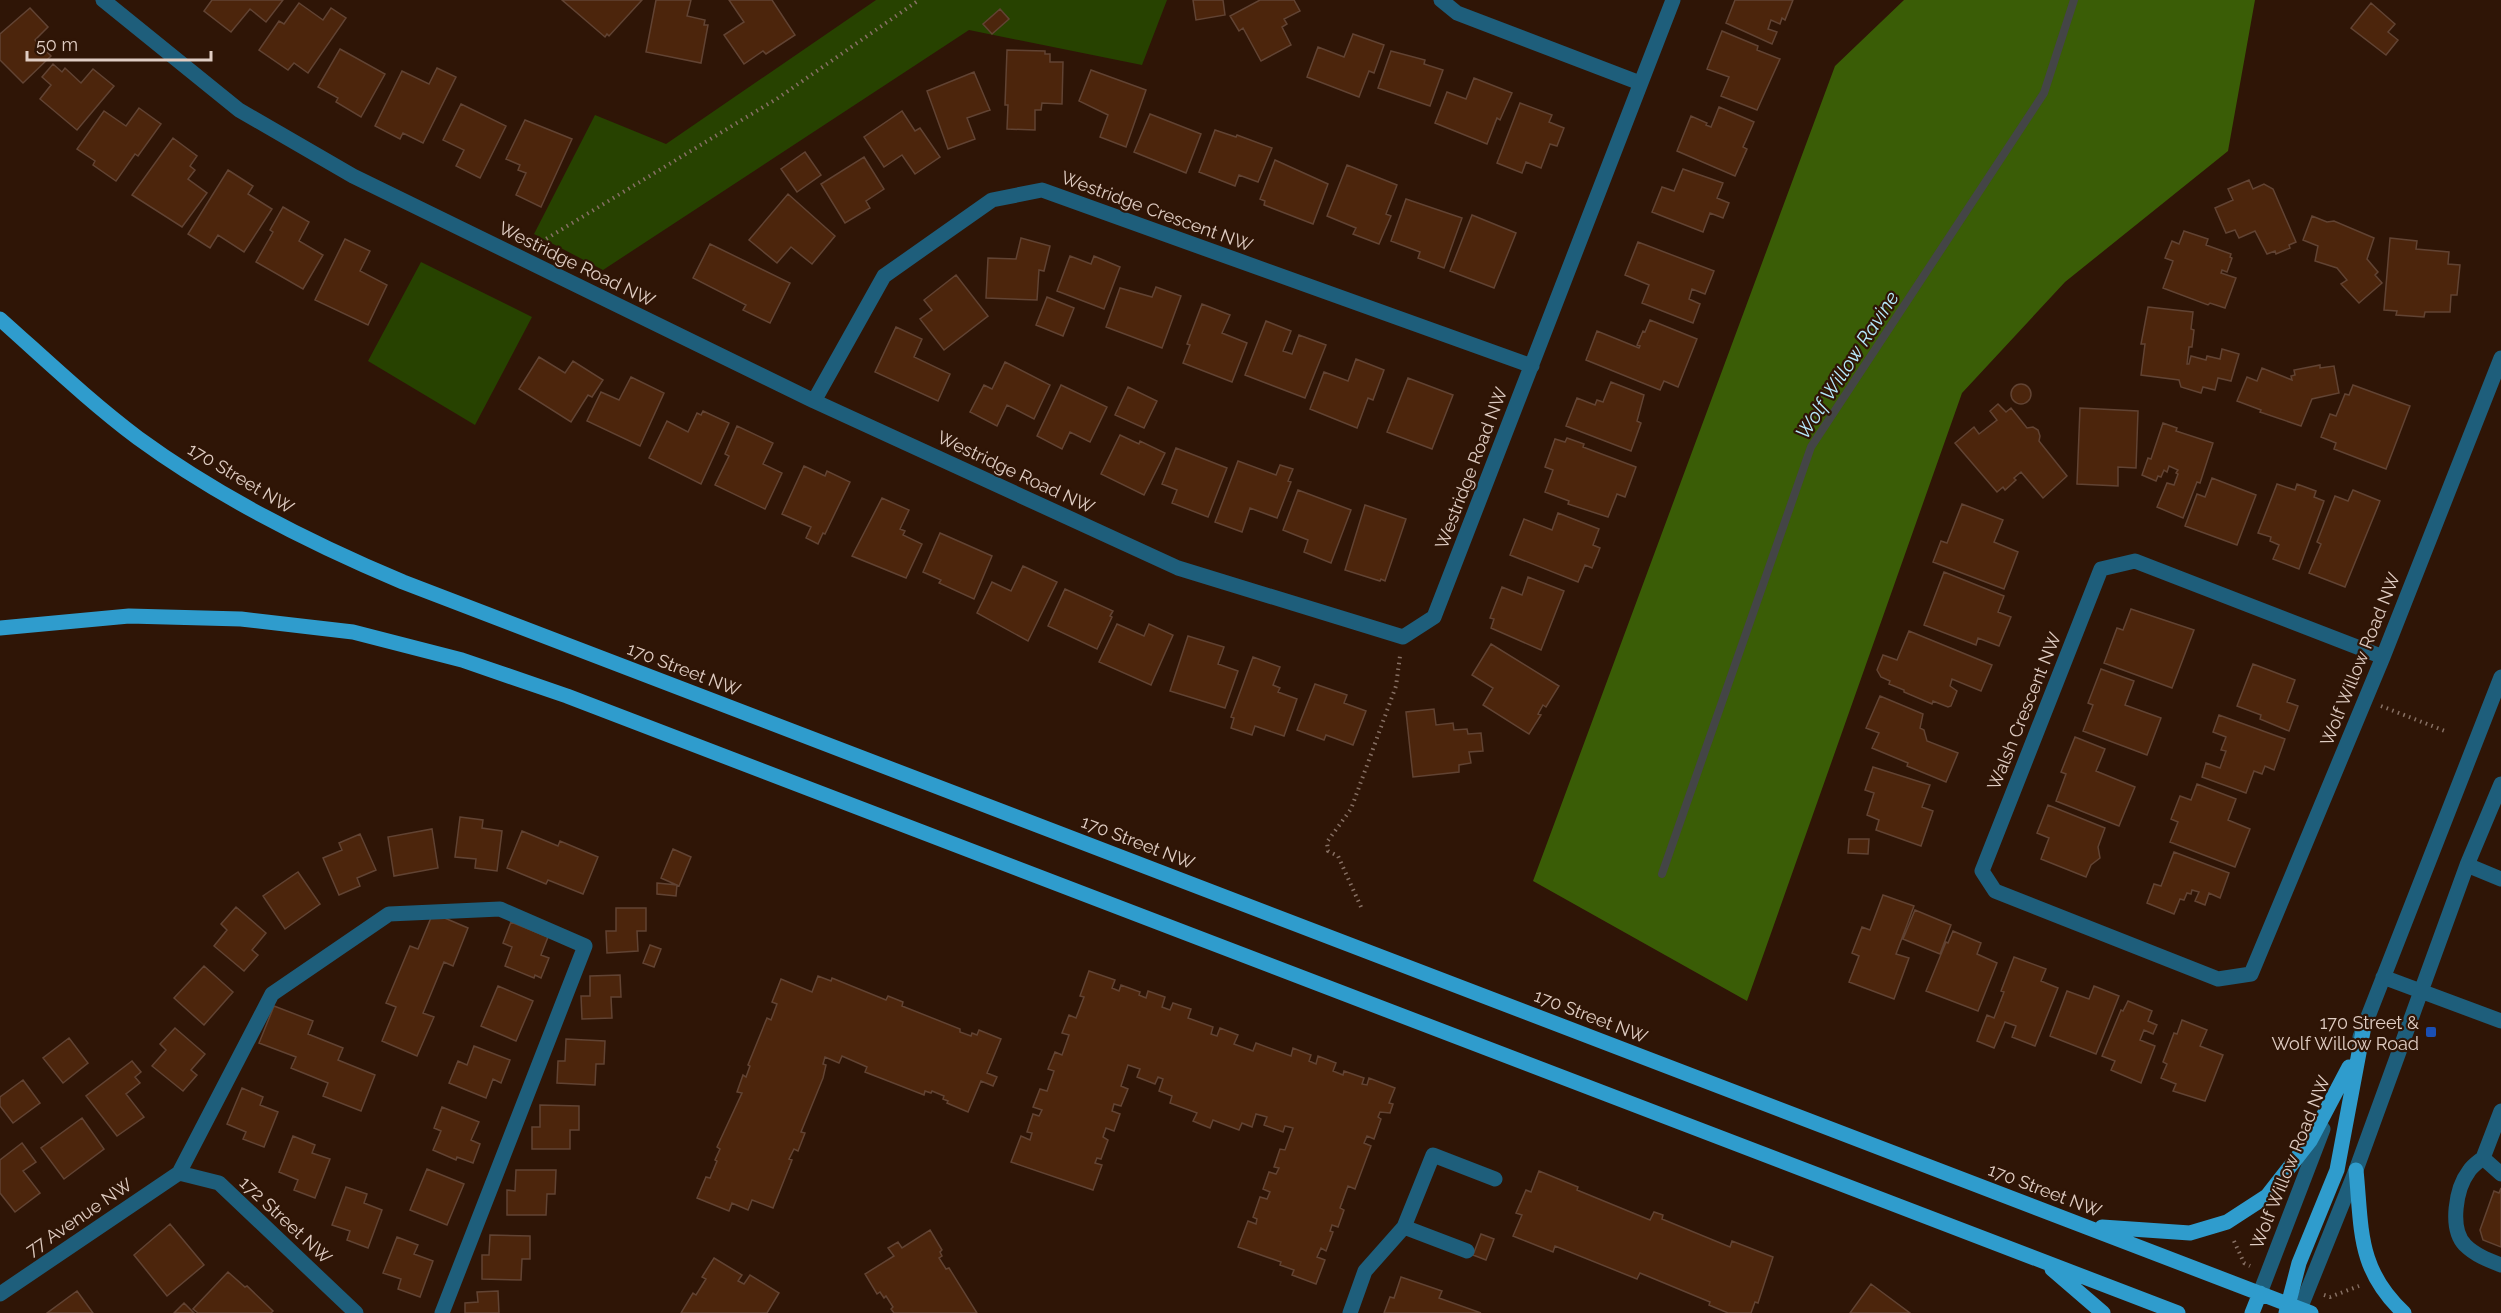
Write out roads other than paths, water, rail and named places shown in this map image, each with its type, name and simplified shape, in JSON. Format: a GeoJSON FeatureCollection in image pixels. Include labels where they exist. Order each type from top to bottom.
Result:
{"type":"FeatureCollection","features":[{"type":"Feature","properties":{"kind":"main road","name":"170 Street NW"},"geometry":{"type":"LineString","coordinates":[[0,318],[50,364],[139,438],[243,506],[336,554],[436,595],[2260,1293],[2297,1310]]}},
{"type":"Feature","properties":{"kind":"main road"},"geometry":{"type":"LineString","coordinates":[[0,628],[129,616],[241,619],[353,632],[462,660],[567,696],[2178,1313]]}},
{"type":"Feature","properties":{"kind":"main road"},"geometry":{"type":"LineString","coordinates":[[2297,1310],[2299,1263],[2337,1170],[2364,1026]]}},
{"type":"Feature","properties":{"kind":"main road"},"geometry":{"type":"LineString","coordinates":[[2086,1227],[2190,1233],[2227,1222],[2267,1196],[2310,1141],[2349,1067]]}},
{"type":"Feature","properties":{"kind":"main road"},"geometry":{"type":"LineString","coordinates":[[2356,1170],[2368,1263],[2375,1278],[2404,1313]]}},
{"type":"Feature","properties":{"kind":"main road"},"geometry":{"type":"LineString","coordinates":[[2045,1263],[2103,1313]]}},
{"type":"Feature","properties":{"kind":"main road"},"geometry":{"type":"LineString","coordinates":[[2252,1313],[2260,1293]]}},
{"type":"Feature","properties":{"kind":"street","name":"Westridge Road NW"},"geometry":{"type":"LineString","coordinates":[[103,0],[239,110],[353,176],[814,401],[1178,568],[1403,637],[1434,617],[1672,0]]}},
{"type":"Feature","properties":{"kind":"street"},"geometry":{"type":"LineString","coordinates":[[1441,0],[1457,13],[1640,83]]}},
{"type":"Feature","properties":{"kind":"street","name":"Westridge Crescent NW"},"geometry":{"type":"LineString","coordinates":[[814,401],[884,276],[992,200],[1042,190],[1532,366]]}},
{"type":"Feature","properties":{"kind":"street","name":"Wolf Willow Road NW"},"geometry":{"type":"LineString","coordinates":[[2251,974],[2383,657],[2501,357]]}},
{"type":"Feature","properties":{"kind":"street","name":"Walsh Crescent NW"},"geometry":{"type":"LineString","coordinates":[[2251,974],[2218,979],[1995,891],[1982,871],[2101,568],[2135,561],[2383,657]]}},
{"type":"Feature","properties":{"kind":"street","name":"Wolf Willow Road NW"},"geometry":{"type":"LineString","coordinates":[[2260,1293],[2312,1154],[2349,1067],[2501,677]]}},
{"type":"Feature","properties":{"kind":"street"},"geometry":{"type":"LineString","coordinates":[[2297,1310],[2356,1170],[2467,866],[2501,784]]}},
{"type":"Feature","properties":{"kind":"street"},"geometry":{"type":"LineString","coordinates":[[2467,866],[2501,879]]}},
{"type":"Feature","properties":{"kind":"street"},"geometry":{"type":"LineString","coordinates":[[179,1173],[272,994],[389,914],[500,909],[585,946],[442,1313]]}},
{"type":"Feature","properties":{"kind":"street"},"geometry":{"type":"LineString","coordinates":[[2383,976],[2501,1021]]}},
{"type":"Feature","properties":{"kind":"street"},"geometry":{"type":"LineString","coordinates":[[2501,1111],[2483,1158],[2468,1171],[2456,1200],[2455,1222],[2463,1243],[2480,1256],[2501,1265]]}},
{"type":"Feature","properties":{"kind":"street"},"geometry":{"type":"LineString","coordinates":[[1350,1313],[1365,1271],[1404,1227],[1433,1155],[1495,1179]]}},
{"type":"Feature","properties":{"kind":"street"},"geometry":{"type":"LineString","coordinates":[[2483,1158],[2501,1174]]}},
{"type":"Feature","properties":{"kind":"street","name":"77 Avenue NW"},"geometry":{"type":"LineString","coordinates":[[0,1294],[179,1173]]}},
{"type":"Feature","properties":{"kind":"street","name":"172 Street NW"},"geometry":{"type":"LineString","coordinates":[[179,1173],[219,1183],[356,1313]]}},
{"type":"Feature","properties":{"kind":"street"},"geometry":{"type":"LineString","coordinates":[[1404,1227],[1467,1251]]}},
{"type":"Feature","properties":{"kind":"waterway","name":"Wolf Willow Ravine"},"geometry":{"type":"LineString","coordinates":[[1662,874],[1811,447],[2044,93],[2074,0]]}},
{"type":"Feature","properties":{"kind":"place","name":"170 Street & Wolf Willow Road"},"geometry":{"type":"Point","coordinates":[2431,1032]}}]}
